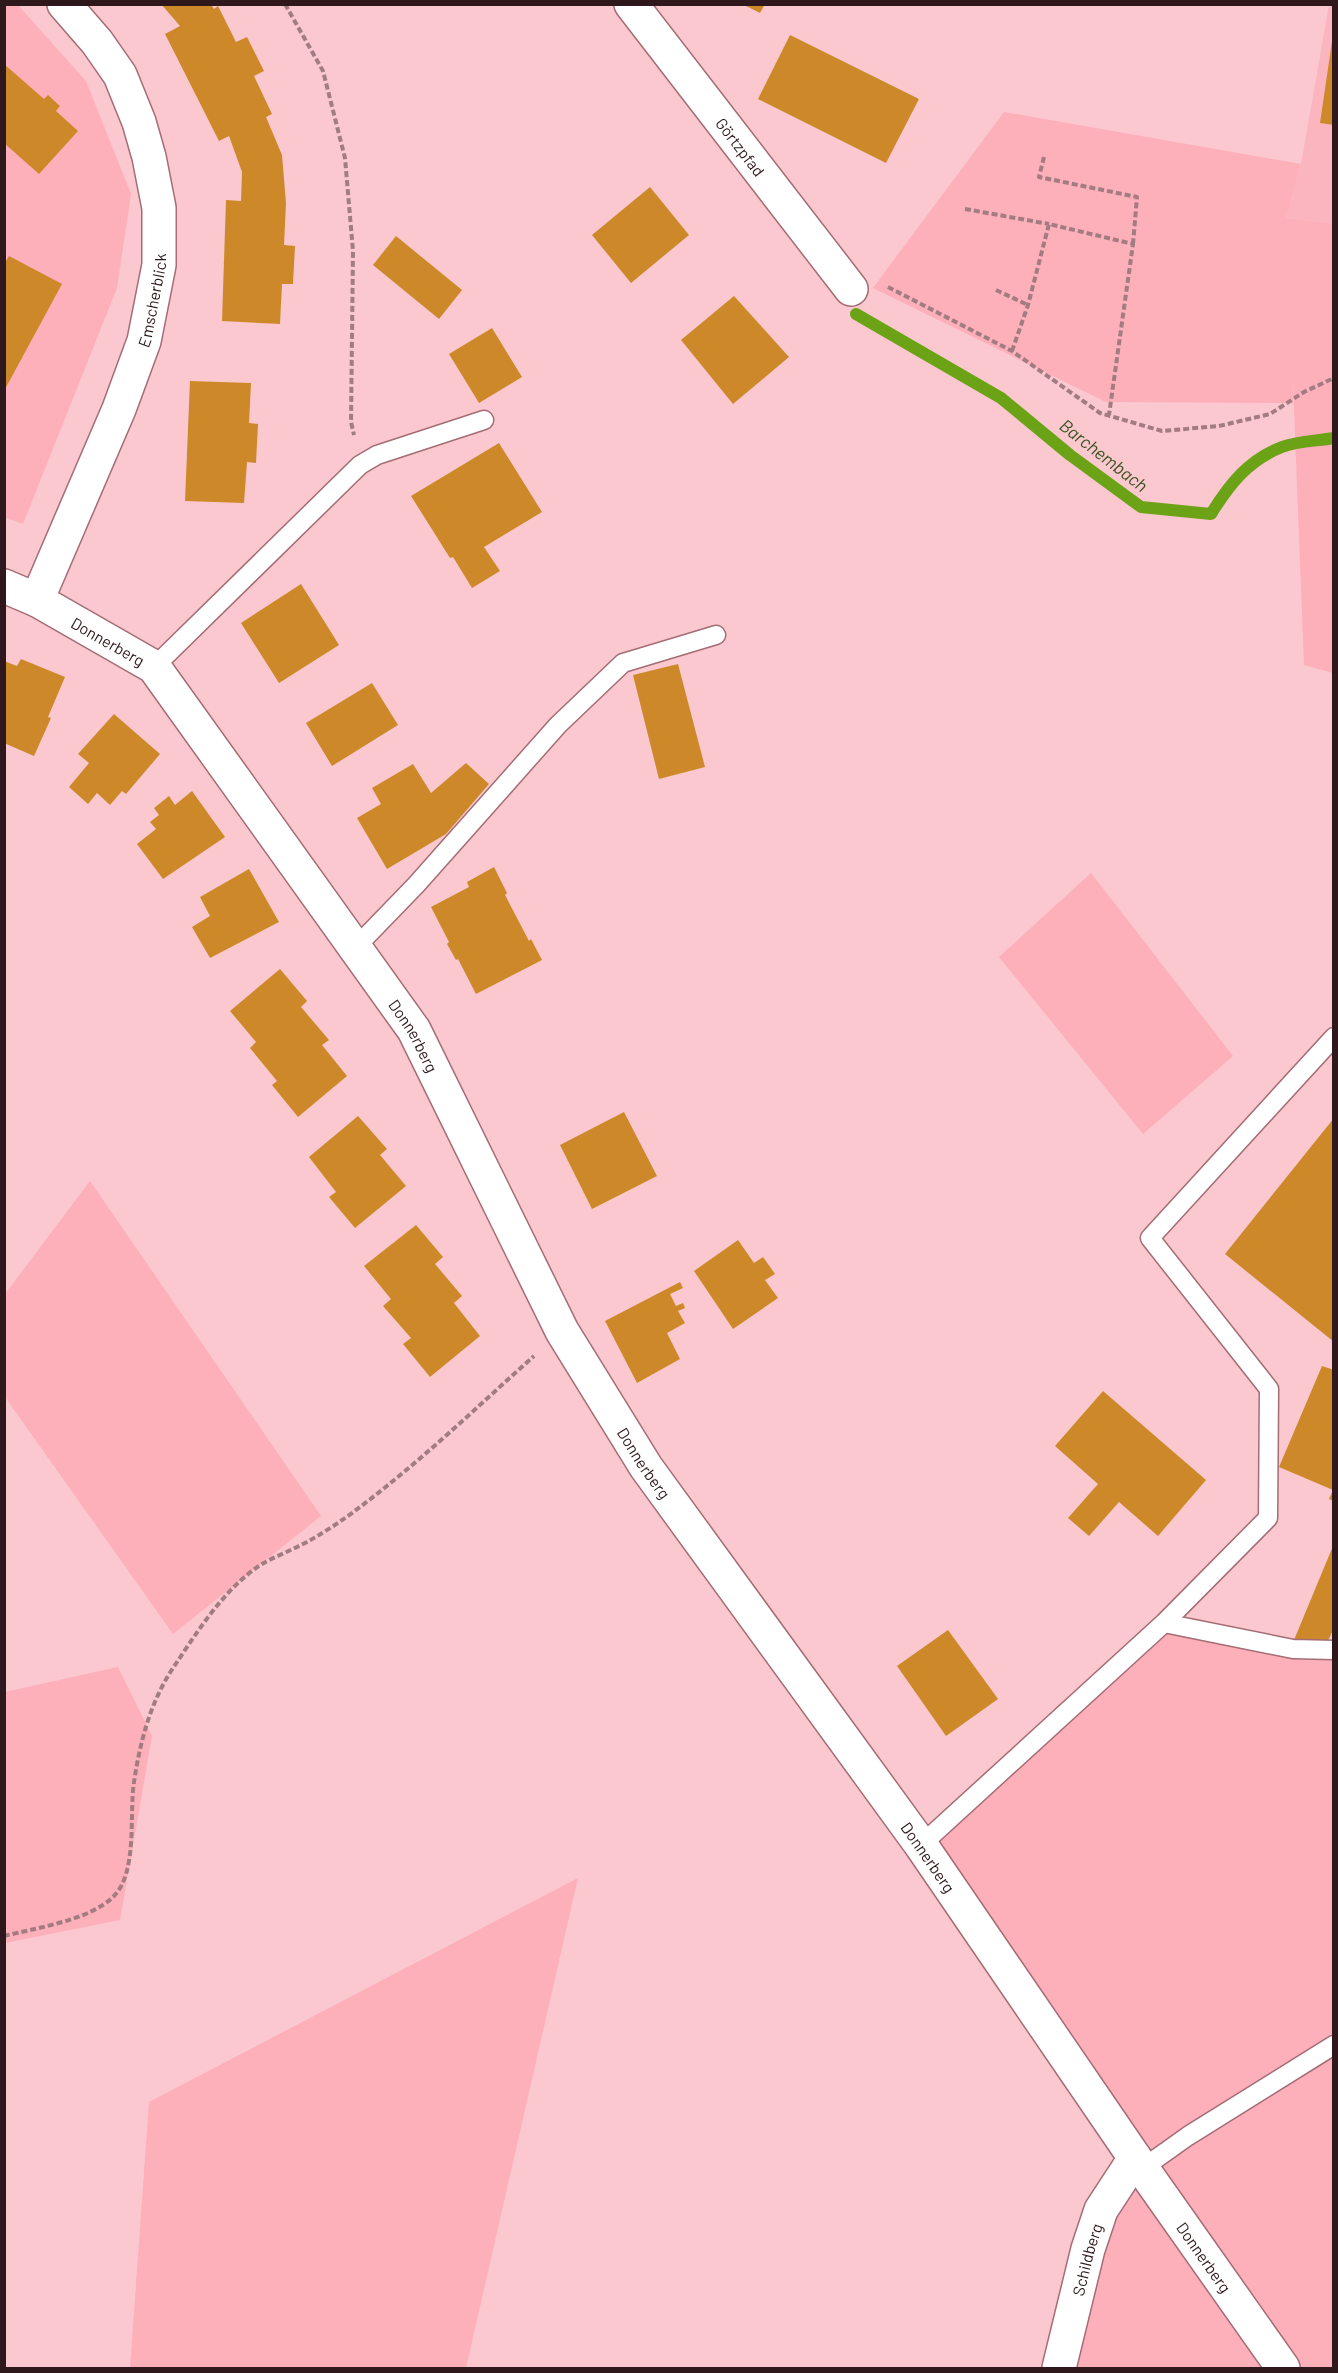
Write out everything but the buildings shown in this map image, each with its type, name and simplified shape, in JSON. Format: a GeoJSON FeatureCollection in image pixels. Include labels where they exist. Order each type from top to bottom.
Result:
{"type":"FeatureCollection","features":[{"type":"Feature","properties":{"kind":"street","name":"Emscherblick"},"geometry":{"type":"LineString","coordinates":[[37,600],[119,409],[137,361],[144,341],[159,265],[159,208],[149,157],[139,122],[120,75],[97,42],[64,4]]}},
{"type":"Feature","properties":{"kind":"street","name":"Görtzpfad"},"geometry":{"type":"LineString","coordinates":[[631,4],[852,289]]}},
{"type":"Feature","properties":{"kind":"street","name":"Donnerberg"},"geometry":{"type":"LineString","coordinates":[[4,586],[37,600],[154,667],[414,1030],[562,1331],[646,1467],[921,1845],[1283,2368]]}},
{"type":"Feature","properties":{"kind":"street","name":"Schildberg"},"geometry":{"type":"LineString","coordinates":[[1059,2368],[1088,2249],[1101,2210],[1139,2163]]}},
{"type":"Feature","properties":{"kind":"lane"},"geometry":{"type":"LineString","coordinates":[[154,667],[360,465],[376,455],[484,420]]}},
{"type":"Feature","properties":{"kind":"lane"},"geometry":{"type":"LineString","coordinates":[[355,948],[423,877],[558,725],[623,663],[716,635]]}},
{"type":"Feature","properties":{"kind":"lane"},"geometry":{"type":"LineString","coordinates":[[921,1845],[1164,1623],[1268,1518],[1269,1389],[1149,1238],[1334,1037]]}},
{"type":"Feature","properties":{"kind":"lane"},"geometry":{"type":"LineString","coordinates":[[1164,1623],[1293,1649],[1334,1650]]}},
{"type":"Feature","properties":{"kind":"lane"},"geometry":{"type":"LineString","coordinates":[[1139,2163],[1188,2136],[1334,2045]]}},
{"type":"Feature","properties":{"kind":"path"},"geometry":{"type":"LineString","coordinates":[[285,4],[323,71],[345,158],[353,251],[351,422],[360,465]]}},
{"type":"Feature","properties":{"kind":"path"},"geometry":{"type":"LineString","coordinates":[[1044,157],[1039,177],[1137,197],[1133,244],[1109,416]]}},
{"type":"Feature","properties":{"kind":"path"},"geometry":{"type":"LineString","coordinates":[[965,209],[1049,224],[1133,244]]}},
{"type":"Feature","properties":{"kind":"path"},"geometry":{"type":"LineString","coordinates":[[1012,351],[1028,305],[1049,224]]}},
{"type":"Feature","properties":{"kind":"path"},"geometry":{"type":"LineString","coordinates":[[852,289],[871,279],[1012,351],[1100,412],[1162,431],[1219,426],[1270,414],[1304,392],[1334,378]]}},
{"type":"Feature","properties":{"kind":"path"},"geometry":{"type":"LineString","coordinates":[[996,290],[1028,305]]}},
{"type":"Feature","properties":{"kind":"path"},"geometry":{"type":"LineString","coordinates":[[4,1936],[60,1922],[102,1906],[114,1896],[124,1882],[128,1862],[133,1783],[148,1716],[171,1671],[215,1609],[239,1583],[261,1564],[307,1542],[359,1508],[410,1466],[562,1331]]}},
{"type":"Feature","properties":{"kind":"shaded area"},"geometry":{"type":"Polygon","coordinates":[[[4,5],[18,5],[86,81],[131,194],[117,288],[23,524],[4,517],[4,5]]]}},
{"type":"Feature","properties":{"kind":"shaded area"},"geometry":{"type":"Polygon","coordinates":[[[1329,5],[1333,5],[1333,224],[1286,218],[1301,164],[1329,5]]]}},
{"type":"Feature","properties":{"kind":"shaded area"},"geometry":{"type":"Polygon","coordinates":[[[1004,112],[1301,164],[1286,218],[1333,224],[1333,673],[1304,665],[1293,382],[1293,403],[1106,402],[873,288],[1004,112]]]}},
{"type":"Feature","properties":{"kind":"shaded area"},"geometry":{"type":"Polygon","coordinates":[[[1091,873],[1233,1056],[1143,1134],[999,957],[1091,873]]]}},
{"type":"Feature","properties":{"kind":"shaded area"},"geometry":{"type":"Polygon","coordinates":[[[90,1181],[321,1516],[173,1634],[5,1397],[5,1294],[90,1181]]]}},
{"type":"Feature","properties":{"kind":"shaded area"},"geometry":{"type":"Polygon","coordinates":[[[1169,1632],[1333,1653],[1333,2368],[1291,2368],[927,1844],[1169,1632]]]}},
{"type":"Feature","properties":{"kind":"shaded area"},"geometry":{"type":"Polygon","coordinates":[[[118,1667],[152,1736],[120,1920],[5,1943],[5,1692],[118,1667]]]}},
{"type":"Feature","properties":{"kind":"shaded area"},"geometry":{"type":"Polygon","coordinates":[[[578,1878],[466,2368],[130,2368],[149,2102],[578,1878]]]}},
{"type":"Feature","properties":{"kind":"shaded area"},"geometry":{"type":"Polygon","coordinates":[[[1133,2168],[1277,2368],[1065,2368],[1100,2216],[1133,2168]]]}},
{"type":"Feature","properties":{"kind":"waterway","name":"Barchembach"},"geometry":{"type":"LineString","coordinates":[[856,314],[1001,398],[1070,455],[1141,507],[1211,514],[1232,483],[1249,466],[1270,452],[1301,442],[1334,438]]}}]}
